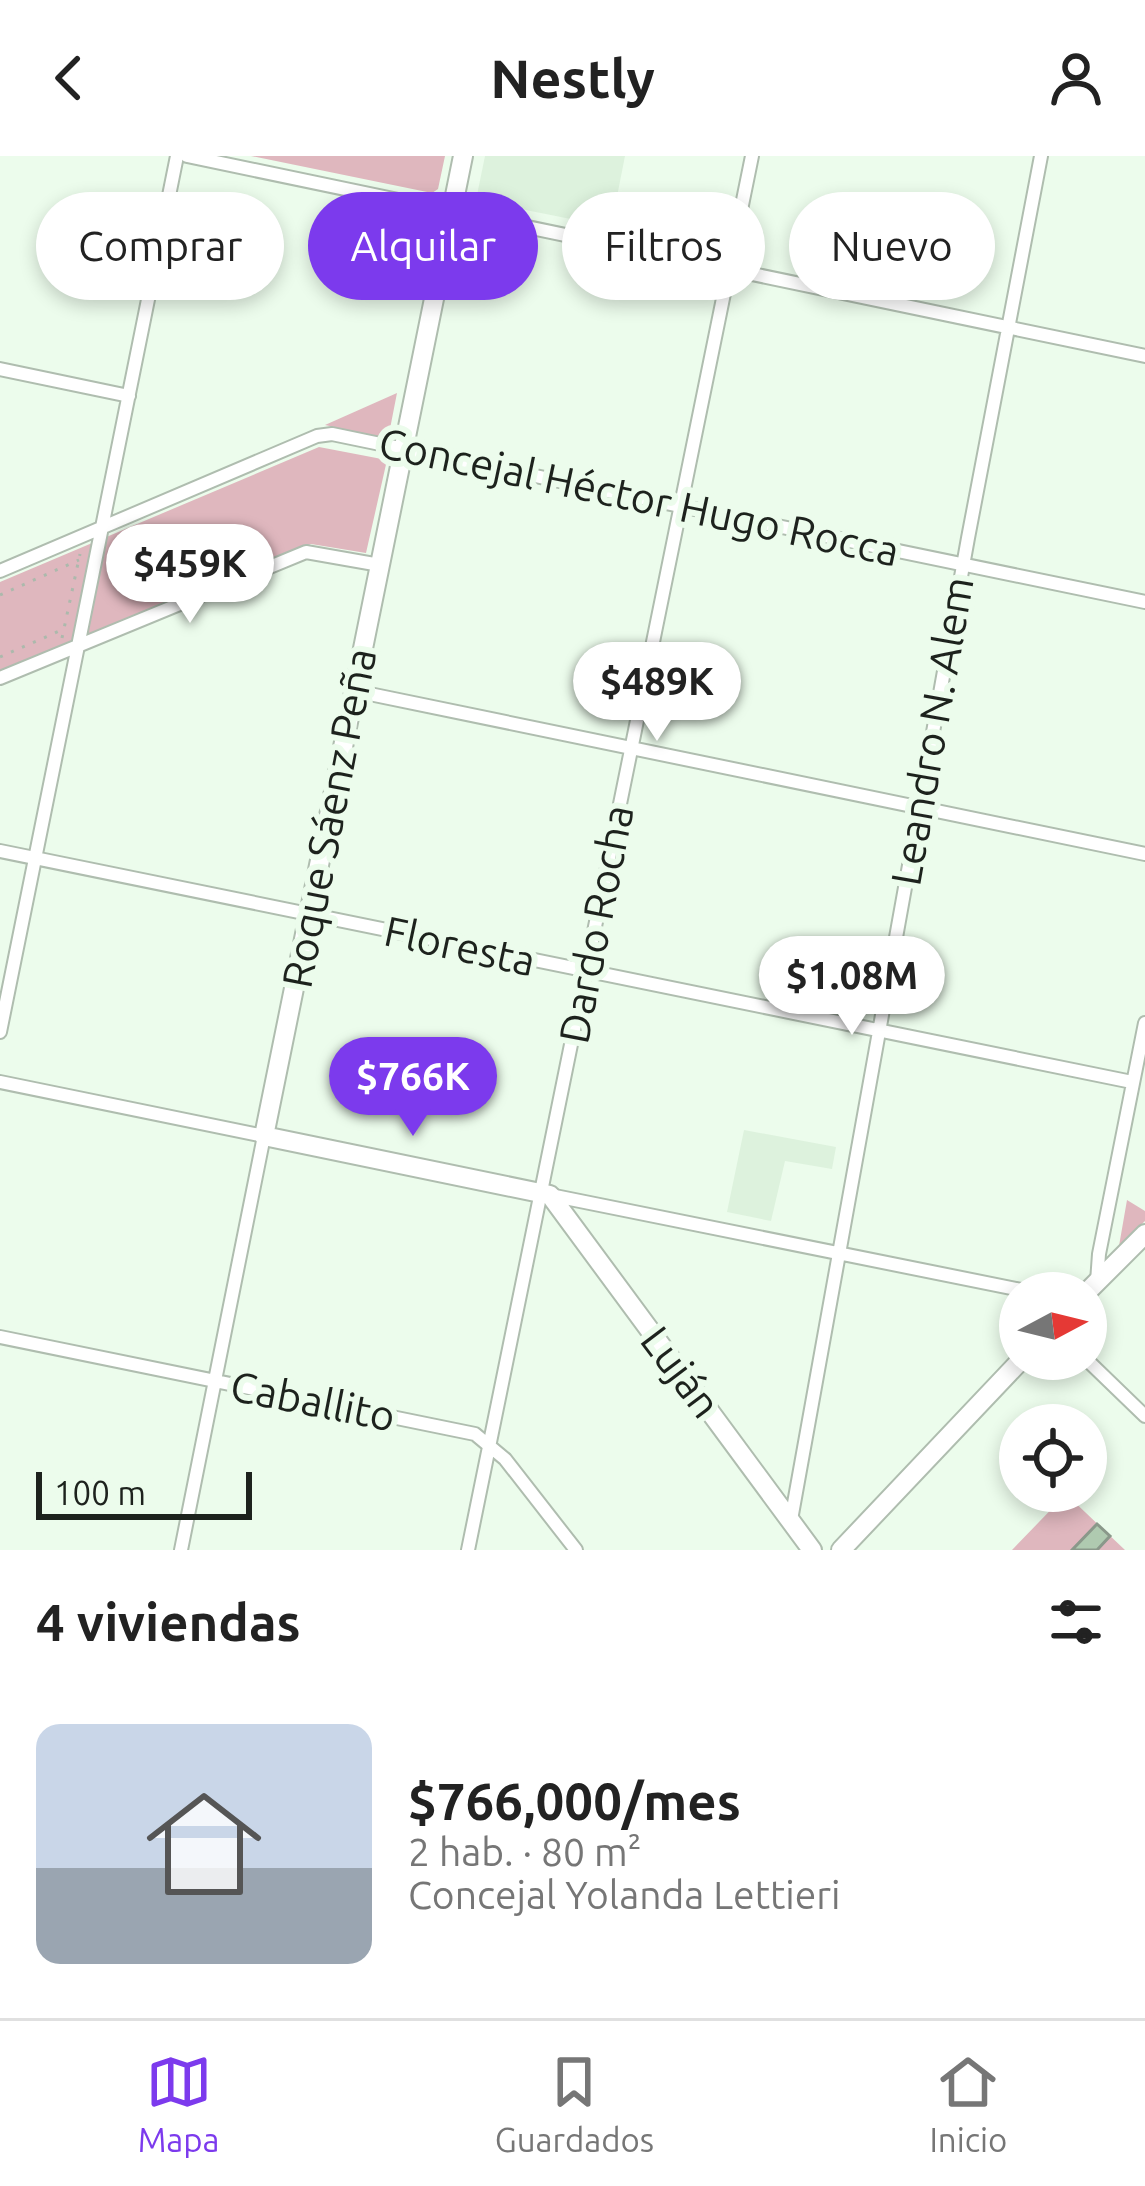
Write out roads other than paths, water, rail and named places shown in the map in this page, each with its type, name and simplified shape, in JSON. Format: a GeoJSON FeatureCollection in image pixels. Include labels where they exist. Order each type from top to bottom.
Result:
{"type":"FeatureCollection","features":[{"type":"Feature","properties":{"kind":"street"},"geometry":{"type":"LineString","coordinates":[[0,1032],[177,156]]}},
{"type":"Feature","properties":{"kind":"street"},"geometry":{"type":"LineString","coordinates":[[187,156],[360,192]]}},
{"type":"Feature","properties":{"kind":"street","name":"Roque Sáenz Peña"},"geometry":{"type":"LineString","coordinates":[[456,192],[463,156]]}},
{"type":"Feature","properties":{"kind":"street","name":"Dardo Rocha"},"geometry":{"type":"LineString","coordinates":[[745,192],[752,156]]}},
{"type":"Feature","properties":{"kind":"street","name":"Leandro N. Alem"},"geometry":{"type":"LineString","coordinates":[[790,1520],[1041,156]]}},
{"type":"Feature","properties":{"kind":"street"},"geometry":{"type":"LineString","coordinates":[[765,276],[1145,356]]}},
{"type":"Feature","properties":{"kind":"street","name":"Roque Sáenz Peña"},"geometry":{"type":"LineString","coordinates":[[181,1550],[434,300]]}},
{"type":"Feature","properties":{"kind":"street","name":"Dardo Rocha"},"geometry":{"type":"LineString","coordinates":[[468,1550],[546,1194],[586,972],[723,300]]}},
{"type":"Feature","properties":{"kind":"street"},"geometry":{"type":"LineString","coordinates":[[0,369],[129,396]]}},
{"type":"Feature","properties":{"kind":"street","name":"Concejal Héctor Hugo Rocca"},"geometry":{"type":"LineString","coordinates":[[103,526],[317,436],[345,436],[1145,602]]}},
{"type":"Feature","properties":{"kind":"street"},"geometry":{"type":"LineString","coordinates":[[0,571],[103,526]]}},
{"type":"Feature","properties":{"kind":"street"},"geometry":{"type":"LineString","coordinates":[[0,679],[305,552],[380,565]]}},
{"type":"Feature","properties":{"kind":"street"},"geometry":{"type":"LineString","coordinates":[[355,691],[1145,854]]}},
{"type":"Feature","properties":{"kind":"street","name":"Floresta"},"geometry":{"type":"LineString","coordinates":[[0,851],[1132,1082]]}},
{"type":"Feature","properties":{"kind":"street"},"geometry":{"type":"LineString","coordinates":[[1095,1272],[1145,1024]]}},
{"type":"Feature","properties":{"kind":"street"},"geometry":{"type":"LineString","coordinates":[[0,1082],[999,1286]]}},
{"type":"Feature","properties":{"kind":"street","name":"Luján"},"geometry":{"type":"LineString","coordinates":[[546,1194],[812,1550]]}},
{"type":"Feature","properties":{"kind":"street"},"geometry":{"type":"LineString","coordinates":[[1107,1273],[1145,1234]]}},
{"type":"Feature","properties":{"kind":"street","name":"Caballito"},"geometry":{"type":"LineString","coordinates":[[0,1337],[476,1434],[489,1443]]}},
{"type":"Feature","properties":{"kind":"street"},"geometry":{"type":"LineString","coordinates":[[1107,1379],[1145,1416]]}},
{"type":"Feature","properties":{"kind":"street"},"geometry":{"type":"LineString","coordinates":[[841,1550],[1002,1380]]}},
{"type":"Feature","properties":{"kind":"street"},"geometry":{"type":"LineString","coordinates":[[489,1443],[576,1550]]}}]}
